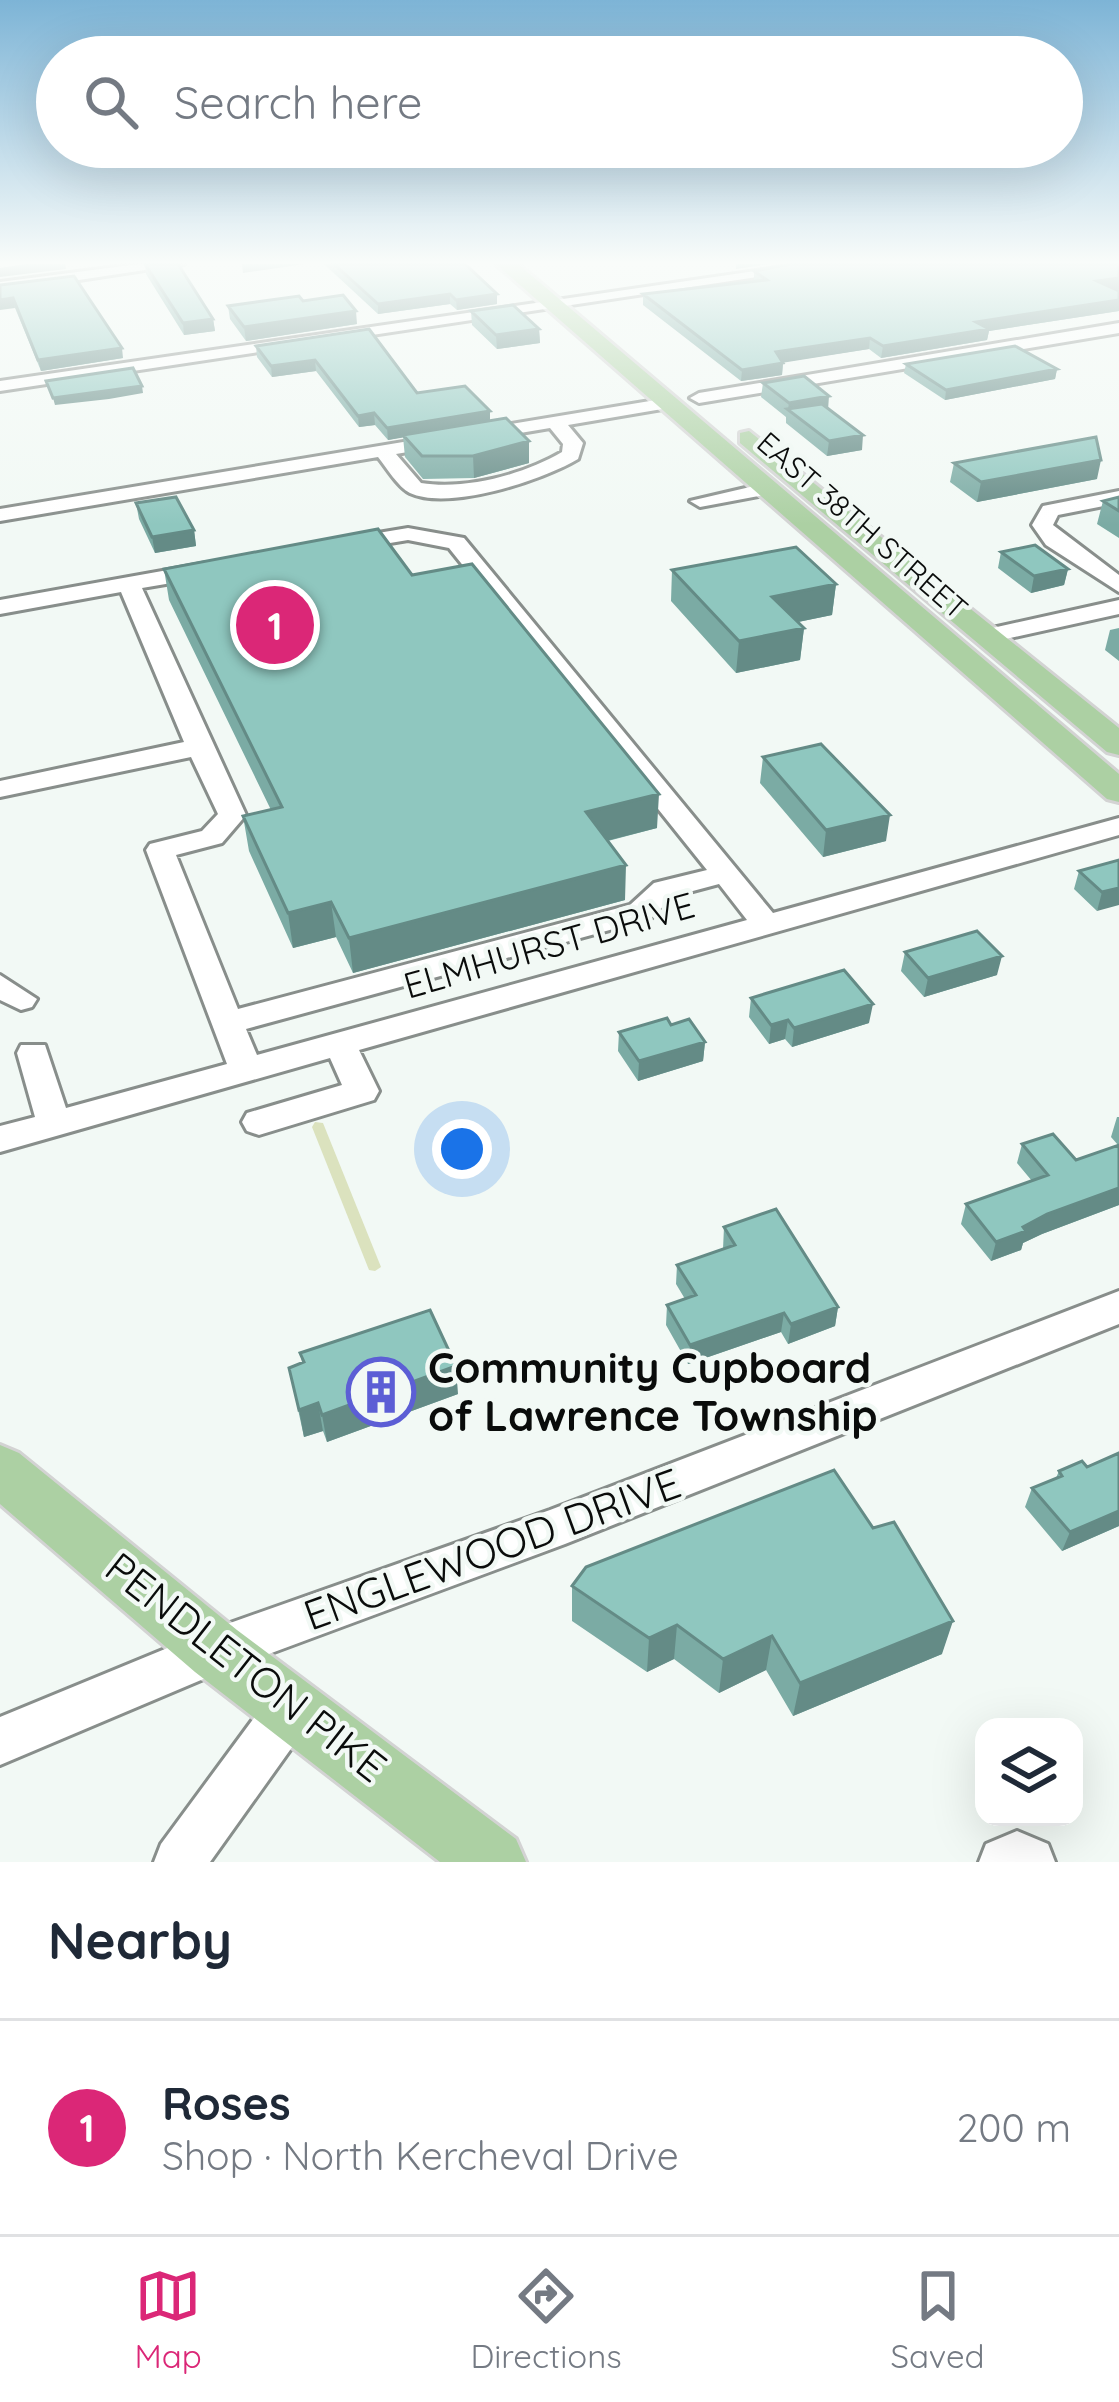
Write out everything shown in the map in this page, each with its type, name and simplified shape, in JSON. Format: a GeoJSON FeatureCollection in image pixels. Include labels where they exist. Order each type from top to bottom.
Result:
{"type":"FeatureCollection","features":[{"type":"Feature","properties":{"kind":"main road","name":"EAST 38TH STREET"},"geometry":{"type":"LineString","coordinates":[[616,351],[668,403],[1119,792]]}},
{"type":"Feature","properties":{"kind":"main road","name":"EAST 38TH STREET"},"geometry":{"type":"LineString","coordinates":[[635,351],[700,398],[1119,745]]}},
{"type":"Feature","properties":{"kind":"main road","name":"PENDLETON PIKE"},"geometry":{"type":"LineString","coordinates":[[0,1470],[217,1651],[493,1862]]}},
{"type":"Feature","properties":{"kind":"street"},"geometry":{"type":"LineString","coordinates":[[0,386],[240,351]]}},
{"type":"Feature","properties":{"kind":"street"},"geometry":{"type":"LineString","coordinates":[[700,398],[982,351]]}},
{"type":"Feature","properties":{"kind":"street"},"geometry":{"type":"LineString","coordinates":[[0,515],[668,403]]}},
{"type":"Feature","properties":{"kind":"street"},"geometry":{"type":"LineString","coordinates":[[382,450],[414,488],[445,490],[553,469],[571,455],[573,443],[554,421]]}},
{"type":"Feature","properties":{"kind":"street"},"geometry":{"type":"LineString","coordinates":[[700,501],[767,489]]}},
{"type":"Feature","properties":{"kind":"street"},"geometry":{"type":"LineString","coordinates":[[1119,496],[1050,510],[1042,525],[1054,540],[1119,585]]}},
{"type":"Feature","properties":{"kind":"street"},"geometry":{"type":"LineString","coordinates":[[315,550],[408,534],[456,543],[766,925]]}},
{"type":"Feature","properties":{"kind":"street"},"geometry":{"type":"LineString","coordinates":[[0,607],[222,567]]}},
{"type":"Feature","properties":{"kind":"street"},"geometry":{"type":"LineString","coordinates":[[129,584],[232,815],[212,837],[160,850],[245,1070]]}},
{"type":"Feature","properties":{"kind":"street"},"geometry":{"type":"LineString","coordinates":[[987,636],[1119,607]]}},
{"type":"Feature","properties":{"kind":"street"},"geometry":{"type":"LineString","coordinates":[[0,790],[199,747]]}},
{"type":"Feature","properties":{"kind":"street","name":"ELMHURST DRIVE"},"geometry":{"type":"LineString","coordinates":[[0,1139],[1119,826]]}},
{"type":"Feature","properties":{"kind":"street"},"geometry":{"type":"LineString","coordinates":[[227,1023],[640,912],[664,889],[725,874]]}},
{"type":"Feature","properties":{"kind":"street"},"geometry":{"type":"LineString","coordinates":[[259,1122],[362,1091],[340,1044]]}},
{"type":"Feature","properties":{"kind":"street"},"geometry":{"type":"LineString","coordinates":[[33,1053],[54,1124]]}},
{"type":"Feature","properties":{"kind":"street","name":"ENGLEWOOD DRIVE"},"geometry":{"type":"LineString","coordinates":[[0,1741],[217,1651],[550,1530],[1119,1307]]}},
{"type":"Feature","properties":{"kind":"street"},"geometry":{"type":"LineString","coordinates":[[178,1862],[293,1705]]}},
{"type":"Feature","properties":{"kind":"street"},"geometry":{"type":"LineString","coordinates":[[1004,1862],[1017,1856],[1030,1862]]}},
{"type":"Feature","properties":{"kind":"green space"},"geometry":{"type":"Polygon","coordinates":[[[315,1122],[323,1123],[381,1267],[375,1271],[369,1270],[312,1127],[315,1122]]]}},
{"type":"Feature","properties":{"kind":"building"},"geometry":{"type":"Polygon","coordinates":[[[34,351],[102,351],[38,360],[34,351]]]}},
{"type":"Feature","properties":{"kind":"building"},"geometry":{"type":"Polygon","coordinates":[[[260,351],[385,351],[417,393],[465,386],[490,411],[387,428],[374,413],[358,416],[315,360],[271,366],[260,351]]]}},
{"type":"Feature","properties":{"kind":"building"},"geometry":{"type":"Polygon","coordinates":[[[717,351],[783,351],[776,352],[783,363],[742,370],[717,351]]]}},
{"type":"Feature","properties":{"kind":"building"},"geometry":{"type":"Polygon","coordinates":[[[985,351],[1024,351],[1057,369],[946,390],[906,364],[985,351]]]}},
{"type":"Feature","properties":{"kind":"building"},"geometry":{"type":"Polygon","coordinates":[[[133,368],[142,386],[53,398],[46,381],[133,368]]]}},
{"type":"Feature","properties":{"kind":"building"},"geometry":{"type":"Polygon","coordinates":[[[804,376],[829,396],[789,403],[763,383],[804,376]]]}},
{"type":"Feature","properties":{"kind":"building"},"geometry":{"type":"Polygon","coordinates":[[[822,404],[863,435],[829,441],[787,409],[822,404]]]}},
{"type":"Feature","properties":{"kind":"building"},"geometry":{"type":"Polygon","coordinates":[[[506,418],[529,441],[473,456],[422,456],[403,435],[506,418]]]}},
{"type":"Feature","properties":{"kind":"building"},"geometry":{"type":"Polygon","coordinates":[[[1096,437],[1101,460],[981,482],[954,463],[1096,437]]]}},
{"type":"Feature","properties":{"kind":"building"},"geometry":{"type":"Polygon","coordinates":[[[176,497],[194,530],[152,537],[136,503],[176,497]]]}},
{"type":"Feature","properties":{"kind":"building"},"geometry":{"type":"Polygon","coordinates":[[[1119,497],[1119,511],[1103,501],[1119,497]]]}},
{"type":"Feature","properties":{"kind":"building"},"geometry":{"type":"Polygon","coordinates":[[[378,529],[412,575],[472,564],[659,794],[586,812],[626,865],[349,938],[331,902],[288,913],[243,816],[282,807],[164,569],[378,529]]]}},
{"type":"Feature","properties":{"kind":"building"},"geometry":{"type":"Polygon","coordinates":[[[1035,545],[1068,569],[1034,576],[1001,552],[1035,545]]]}},
{"type":"Feature","properties":{"kind":"building"},"geometry":{"type":"Polygon","coordinates":[[[796,547],[836,584],[772,597],[804,628],[739,641],[672,570],[796,547]]]}},
{"type":"Feature","properties":{"kind":"building"},"geometry":{"type":"Polygon","coordinates":[[[821,744],[890,815],[826,830],[763,757],[821,744]]]}},
{"type":"Feature","properties":{"kind":"building"},"geometry":{"type":"Polygon","coordinates":[[[1119,860],[1119,888],[1102,892],[1079,871],[1119,860]]]}},
{"type":"Feature","properties":{"kind":"building"},"geometry":{"type":"Polygon","coordinates":[[[977,931],[1002,956],[928,978],[905,952],[977,931]]]}},
{"type":"Feature","properties":{"kind":"building"},"geometry":{"type":"Polygon","coordinates":[[[844,970],[873,1004],[794,1028],[788,1020],[771,1025],[751,998],[844,970]]]}},
{"type":"Feature","properties":{"kind":"building"},"geometry":{"type":"Polygon","coordinates":[[[667,1018],[671,1025],[689,1019],[705,1042],[639,1061],[619,1032],[667,1018]]]}},
{"type":"Feature","properties":{"kind":"building"},"geometry":{"type":"Polygon","coordinates":[[[1053,1134],[1076,1160],[1119,1145],[1119,1188],[1047,1214],[1023,1227],[1026,1231],[996,1242],[966,1204],[1048,1175],[1022,1144],[1053,1134]]]}},
{"type":"Feature","properties":{"kind":"building"},"geometry":{"type":"Polygon","coordinates":[[[776,1209],[838,1307],[791,1324],[784,1313],[690,1345],[667,1305],[696,1295],[677,1265],[735,1245],[724,1227],[776,1209]]]}},
{"type":"Feature","properties":{"kind":"building"},"geometry":{"type":"Polygon","coordinates":[[[430,1310],[456,1366],[322,1415],[318,1403],[299,1410],[289,1368],[304,1362],[300,1353],[430,1310]]]}},
{"type":"Feature","properties":{"kind":"building"},"geometry":{"type":"Polygon","coordinates":[[[1119,1453],[1119,1511],[1070,1532],[1032,1488],[1062,1476],[1059,1471],[1082,1461],[1087,1467],[1119,1453]]]}},
{"type":"Feature","properties":{"kind":"building"},"geometry":{"type":"Polygon","coordinates":[[[834,1470],[873,1528],[894,1522],[953,1621],[800,1683],[772,1636],[723,1659],[677,1625],[649,1638],[572,1586],[586,1567],[834,1470]]]}},
{"type":"Feature","properties":{"kind":"place","name":"Roses"},"geometry":{"type":"Point","coordinates":[275,625]}},
{"type":"Feature","properties":{"kind":"place","name":"Community Cupboard of Lawrence Township"},"geometry":{"type":"Point","coordinates":[381,1392]}}]}
